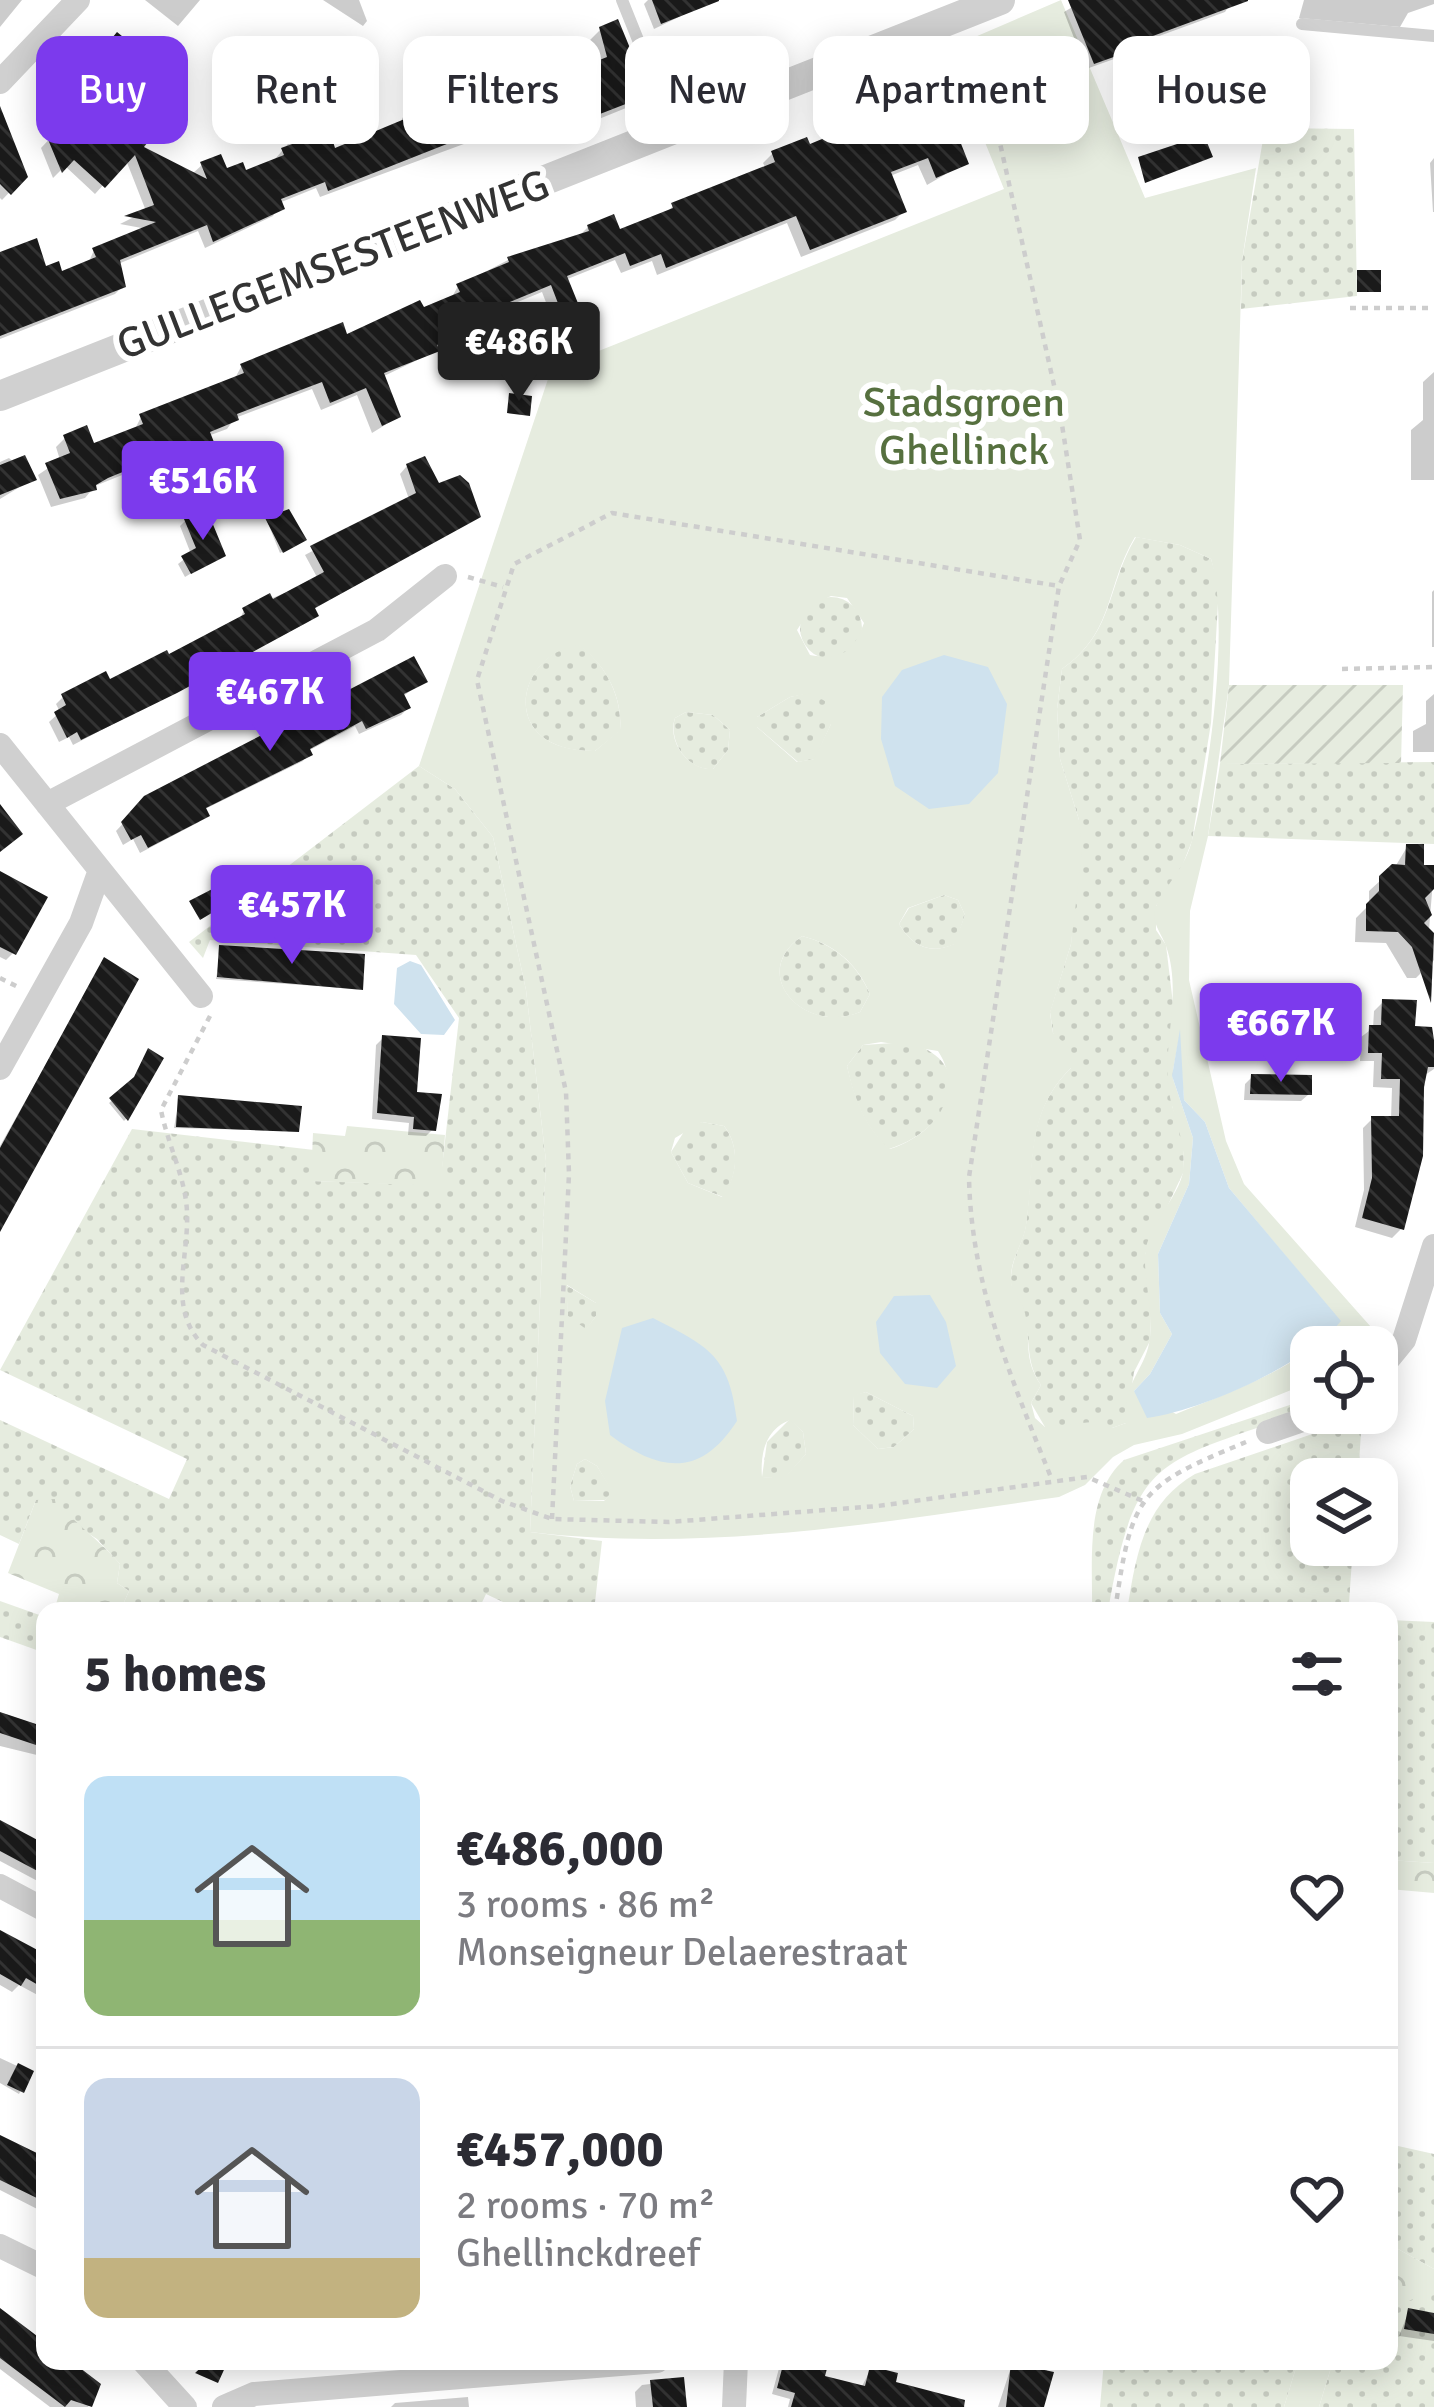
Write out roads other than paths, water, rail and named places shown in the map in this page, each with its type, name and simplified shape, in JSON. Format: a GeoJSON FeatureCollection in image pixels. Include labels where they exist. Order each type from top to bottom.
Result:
{"type":"FeatureCollection","features":[{"type":"Feature","properties":{"kind":"street"},"geometry":{"type":"LineString","coordinates":[[0,82],[78,0]]}},
{"type":"Feature","properties":{"kind":"street","name":"GULLEGEMSESTEENWEG"},"geometry":{"type":"LineString","coordinates":[[789,85],[986,6]]}},
{"type":"Feature","properties":{"kind":"street","name":"GULLEGEMSESTEENWEG"},"geometry":{"type":"LineString","coordinates":[[0,396],[639,144]]}},
{"type":"Feature","properties":{"kind":"street"},"geometry":{"type":"LineString","coordinates":[[47,804],[377,630],[445,576]]}},
{"type":"Feature","properties":{"kind":"street"},"geometry":{"type":"LineString","coordinates":[[0,745],[201,996]]}},
{"type":"Feature","properties":{"kind":"street"},"geometry":{"type":"LineString","coordinates":[[0,1068],[81,923],[100,870]]}},
{"type":"Feature","properties":{"kind":"street"},"geometry":{"type":"LineString","coordinates":[[1398,1347],[1434,1246]]}},
{"type":"Feature","properties":{"kind":"street"},"geometry":{"type":"LineString","coordinates":[[1268,1432],[1290,1424]]}},
{"type":"Feature","properties":{"kind":"street"},"geometry":{"type":"LineString","coordinates":[[0,1886],[36,1905]]}},
{"type":"Feature","properties":{"kind":"street"},"geometry":{"type":"LineString","coordinates":[[0,2246],[36,2264]]}},
{"type":"Feature","properties":{"kind":"street"},"geometry":{"type":"LineString","coordinates":[[151,2370],[185,2407]]}},
{"type":"Feature","properties":{"kind":"street"},"geometry":{"type":"LineString","coordinates":[[224,2407],[254,2395],[507,2370]]}},
{"type":"Feature","properties":{"kind":"street"},"geometry":{"type":"LineString","coordinates":[[734,2407],[736,2370]]}},
{"type":"Feature","properties":{"kind":"lane"},"geometry":{"type":"LineString","coordinates":[[622,0],[637,36]]}},
{"type":"Feature","properties":{"kind":"lane"},"geometry":{"type":"LineString","coordinates":[[1303,24],[1434,36]]}},
{"type":"Feature","properties":{"kind":"water"},"geometry":{"type":"Polygon","coordinates":[[[944,655],[988,667],[1007,704],[998,773],[969,804],[929,809],[895,786],[881,739],[882,697],[902,670],[944,655]]]}},
{"type":"Feature","properties":{"kind":"water"},"geometry":{"type":"Polygon","coordinates":[[[410,961],[421,965],[455,1020],[444,1035],[421,1034],[394,1004],[397,968],[410,961]]]}},
{"type":"Feature","properties":{"kind":"water"},"geometry":{"type":"Polygon","coordinates":[[[1180,1029],[1184,1100],[1205,1122],[1229,1188],[1341,1321],[1336,1326],[1290,1326],[1290,1362],[1223,1396],[1147,1418],[1134,1391],[1150,1374],[1172,1334],[1160,1313],[1158,1254],[1189,1184],[1193,1138],[1172,1076],[1180,1029]]]}},
{"type":"Feature","properties":{"kind":"water"},"geometry":{"type":"Polygon","coordinates":[[[930,1295],[946,1322],[956,1366],[937,1388],[905,1384],[880,1353],[876,1322],[894,1296],[930,1295]]]}},
{"type":"Feature","properties":{"kind":"water"},"geometry":{"type":"Polygon","coordinates":[[[653,1318],[703,1346],[729,1382],[737,1421],[709,1452],[694,1460],[663,1462],[646,1457],[610,1435],[605,1401],[622,1328],[653,1318]]]}},
{"type":"Feature","properties":{"kind":"park label","name":"Stadsgroen Ghellinck"},"geometry":{"type":"Point","coordinates":[964,426]}}]}
